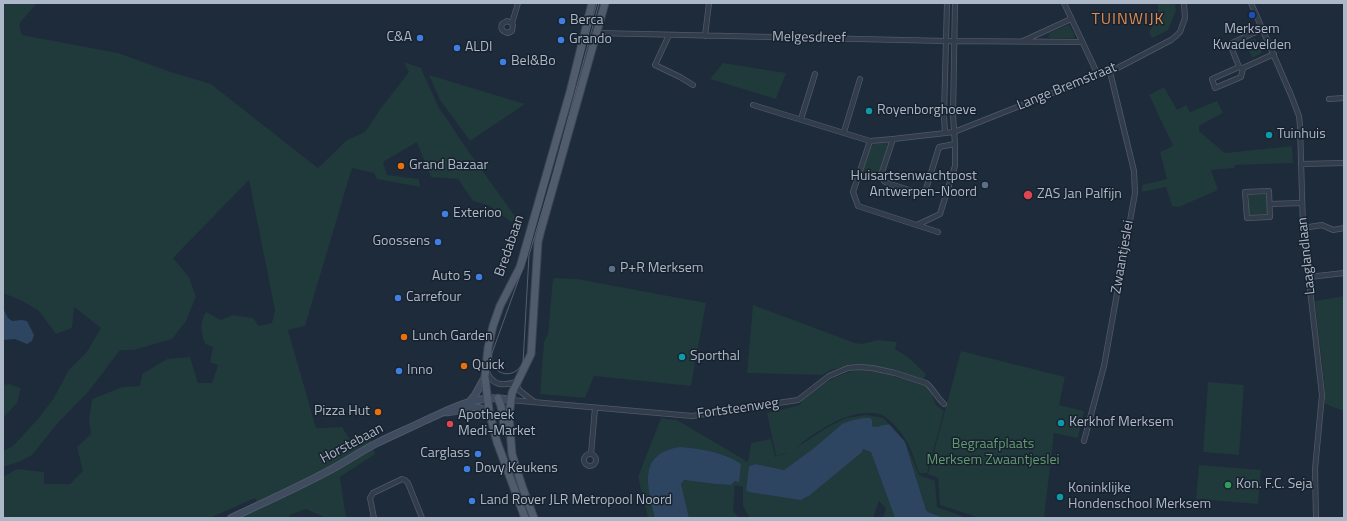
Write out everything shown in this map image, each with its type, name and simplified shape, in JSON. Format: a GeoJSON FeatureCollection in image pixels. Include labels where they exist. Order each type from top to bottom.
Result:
{"type":"FeatureCollection","features":[{"type":"Feature","properties":{"kind":"main road","name":"Bredabaan"},"geometry":{"type":"LineString","coordinates":[[525,518],[497,442],[488,405],[486,373],[488,348],[493,326],[502,300],[520,268],[570,92],[592,3]]}},
{"type":"Feature","properties":{"kind":"main road","name":"Bredabaan"},"geometry":{"type":"LineString","coordinates":[[534,518],[512,454],[509,426],[510,400],[529,360],[532,347],[539,236],[605,3]]}},
{"type":"Feature","properties":{"kind":"main road"},"geometry":{"type":"LineString","coordinates":[[498,398],[501,406],[507,439],[512,454]]}},
{"type":"Feature","properties":{"kind":"main road"},"geometry":{"type":"LineString","coordinates":[[488,405],[495,402],[501,406]]}},
{"type":"Feature","properties":{"kind":"street"},"geometry":{"type":"LineString","coordinates":[[512,23],[518,3]]}},
{"type":"Feature","properties":{"kind":"street"},"geometry":{"type":"LineString","coordinates":[[705,36],[709,3]]}},
{"type":"Feature","properties":{"kind":"street"},"geometry":{"type":"LineString","coordinates":[[945,133],[946,3]]}},
{"type":"Feature","properties":{"kind":"street"},"geometry":{"type":"LineString","coordinates":[[917,225],[940,214],[955,166],[953,115],[955,3]]}},
{"type":"Feature","properties":{"kind":"street"},"geometry":{"type":"LineString","coordinates":[[1064,3],[1098,75]]}},
{"type":"Feature","properties":{"kind":"street","name":"Lange Bremstraat"},"geometry":{"type":"LineString","coordinates":[[753,105],[870,141],[954,132],[1098,75],[1110,72],[1171,40],[1180,32],[1185,18],[1184,3]]}},
{"type":"Feature","properties":{"kind":"street","name":"Laaglandlaan"},"geometry":{"type":"LineString","coordinates":[[1251,3],[1274,54],[1299,116],[1301,132],[1303,228],[1322,394],[1315,469],[1316,518]]}},
{"type":"Feature","properties":{"kind":"street","name":"Melgesdreef"},"geometry":{"type":"LineString","coordinates":[[1022,42],[1071,19]]}},
{"type":"Feature","properties":{"kind":"street"},"geometry":{"type":"LineString","coordinates":[[1262,28],[1230,44],[1241,68],[1241,77],[1216,88],[1212,79],[1241,68],[1274,54]]}},
{"type":"Feature","properties":{"kind":"street","name":"Melgesdreef"},"geometry":{"type":"LineString","coordinates":[[596,33],[946,41],[1082,42]]}},
{"type":"Feature","properties":{"kind":"street"},"geometry":{"type":"LineString","coordinates":[[668,35],[655,65],[680,77],[693,86]]}},
{"type":"Feature","properties":{"kind":"street","name":"Zwaantjeslei"},"geometry":{"type":"LineString","coordinates":[[1084,441],[1104,366],[1135,187],[1133,166],[1110,72]]}},
{"type":"Feature","properties":{"kind":"street"},"geometry":{"type":"LineString","coordinates":[[801,119],[815,74]]}},
{"type":"Feature","properties":{"kind":"street"},"geometry":{"type":"LineString","coordinates":[[844,132],[860,79]]}},
{"type":"Feature","properties":{"kind":"street"},"geometry":{"type":"LineString","coordinates":[[1329,99],[1344,98]]}},
{"type":"Feature","properties":{"kind":"street"},"geometry":{"type":"LineString","coordinates":[[893,139],[881,175],[886,183],[919,193],[926,190],[939,147],[955,144]]}},
{"type":"Feature","properties":{"kind":"street"},"geometry":{"type":"LineString","coordinates":[[870,141],[853,192],[858,206],[938,232]]}},
{"type":"Feature","properties":{"kind":"street"},"geometry":{"type":"LineString","coordinates":[[1301,164],[1344,163]]}},
{"type":"Feature","properties":{"kind":"street"},"geometry":{"type":"LineString","coordinates":[[1269,191],[1270,204],[1270,217],[1246,218],[1245,192],[1269,191]]}},
{"type":"Feature","properties":{"kind":"street"},"geometry":{"type":"LineString","coordinates":[[1270,204],[1302,203]]}},
{"type":"Feature","properties":{"kind":"street"},"geometry":{"type":"LineString","coordinates":[[1303,228],[1322,225],[1333,230],[1344,228]]}},
{"type":"Feature","properties":{"kind":"street"},"geometry":{"type":"LineString","coordinates":[[1309,277],[1344,273]]}},
{"type":"Feature","properties":{"kind":"street","name":"Fortsteenweg"},"geometry":{"type":"LineString","coordinates":[[510,400],[692,416],[798,400],[835,373],[848,368],[867,367],[889,372],[926,384],[930,386],[944,404]]}},
{"type":"Feature","properties":{"kind":"street"},"geometry":{"type":"LineString","coordinates":[[470,401],[475,395],[486,373],[491,379],[500,384],[507,385],[517,383],[520,391],[535,402]]}},
{"type":"Feature","properties":{"kind":"street","name":"Horstebaan"},"geometry":{"type":"LineString","coordinates":[[231,518],[284,494],[334,468],[376,443],[470,401],[488,405],[498,398],[510,400]]}},
{"type":"Feature","properties":{"kind":"street"},"geometry":{"type":"LineString","coordinates":[[445,412],[452,413],[473,406],[488,405]]}},
{"type":"Feature","properties":{"kind":"street"},"geometry":{"type":"LineString","coordinates":[[591,454],[595,408]]}},
{"type":"Feature","properties":{"kind":"street"},"geometry":{"type":"LineString","coordinates":[[374,518],[370,498],[373,492],[402,479],[408,483],[422,518]]}},
{"type":"Feature","properties":{"kind":"green space"},"geometry":{"type":"Polygon","coordinates":[[[3,3],[37,3],[19,24],[22,35],[118,53],[174,73],[211,84],[318,168],[347,140],[365,132],[381,108],[409,72],[404,62],[421,68],[438,106],[517,219],[511,222],[490,206],[473,201],[458,179],[431,177],[417,142],[383,162],[387,175],[419,179],[420,187],[377,179],[374,173],[352,168],[305,326],[288,330],[316,428],[342,427],[352,443],[369,432],[375,454],[340,477],[346,518],[326,518],[306,509],[289,515],[290,518],[238,518],[260,509],[255,498],[210,518],[3,518],[3,477],[17,469],[44,472],[44,484],[70,484],[83,471],[77,447],[91,434],[89,421],[92,399],[122,387],[140,386],[142,374],[167,359],[190,357],[198,383],[212,383],[218,365],[210,362],[213,347],[205,344],[202,335],[202,320],[206,312],[221,320],[232,315],[253,318],[259,326],[272,323],[275,310],[249,180],[173,258],[189,277],[196,297],[186,321],[172,339],[134,350],[120,350],[89,391],[57,424],[32,455],[21,461],[3,467],[3,451],[13,446],[37,420],[54,398],[68,371],[86,353],[101,328],[74,307],[72,328],[56,334],[38,310],[3,293],[3,3]]]}},
{"type":"Feature","properties":{"kind":"green space"},"geometry":{"type":"Polygon","coordinates":[[[1158,3],[1175,3],[1176,11],[1168,30],[1153,38],[1149,33],[1158,15],[1158,3]]]}},
{"type":"Feature","properties":{"kind":"green space"},"geometry":{"type":"Polygon","coordinates":[[[1068,25],[1075,36],[1074,38],[1048,37],[1049,33],[1068,25]]]}},
{"type":"Feature","properties":{"kind":"green space"},"geometry":{"type":"Polygon","coordinates":[[[1255,38],[1262,53],[1252,58],[1245,42],[1255,38]]]}},
{"type":"Feature","properties":{"kind":"green space"},"geometry":{"type":"Polygon","coordinates":[[[723,63],[786,73],[776,99],[710,79],[723,63]]]}},
{"type":"Feature","properties":{"kind":"green space"},"geometry":{"type":"Polygon","coordinates":[[[429,75],[525,104],[470,141],[440,100],[429,75]]]}},
{"type":"Feature","properties":{"kind":"green space"},"geometry":{"type":"Polygon","coordinates":[[[1164,87],[1177,110],[1186,105],[1190,112],[1217,101],[1223,113],[1199,126],[1199,131],[1225,153],[1292,146],[1293,163],[1235,165],[1234,168],[1211,170],[1218,190],[1179,207],[1172,206],[1166,187],[1142,192],[1142,185],[1167,179],[1160,152],[1173,146],[1149,95],[1164,87]]]}},
{"type":"Feature","properties":{"kind":"green space"},"geometry":{"type":"Polygon","coordinates":[[[876,143],[888,144],[879,173],[880,180],[862,174],[872,145],[876,143]]]}},
{"type":"Feature","properties":{"kind":"green space"},"geometry":{"type":"Polygon","coordinates":[[[1249,195],[1268,195],[1268,214],[1249,215],[1249,195]]]}},
{"type":"Feature","properties":{"kind":"green space"},"geometry":{"type":"Polygon","coordinates":[[[553,278],[577,279],[706,303],[691,386],[594,376],[585,398],[540,394],[544,342],[548,334],[553,278]]]}},
{"type":"Feature","properties":{"kind":"green space"},"geometry":{"type":"Polygon","coordinates":[[[1344,296],[1344,411],[1325,404],[1315,301],[1344,296]]]}},
{"type":"Feature","properties":{"kind":"green space"},"geometry":{"type":"Polygon","coordinates":[[[753,305],[855,343],[862,344],[878,340],[897,342],[895,349],[908,357],[926,374],[923,381],[892,371],[859,364],[831,370],[822,375],[747,373],[753,305]]]}},
{"type":"Feature","properties":{"kind":"green space","name":"Begraafplaats Merksem Zwaantjeslei"},"geometry":{"type":"Polygon","coordinates":[[[961,351],[1065,377],[1059,405],[1084,411],[1078,438],[1054,433],[1044,518],[980,518],[940,505],[938,478],[928,474],[961,351]]]}},
{"type":"Feature","properties":{"kind":"green space"},"geometry":{"type":"Polygon","coordinates":[[[866,369],[923,384],[930,390],[936,405],[944,411],[927,473],[919,473],[905,438],[889,420],[882,415],[871,413],[859,414],[836,421],[814,434],[796,448],[828,427],[846,418],[867,415],[883,418],[895,431],[886,424],[878,428],[872,426],[842,424],[814,448],[784,470],[756,464],[749,466],[746,490],[804,499],[863,449],[871,451],[895,518],[883,518],[886,508],[879,501],[873,518],[750,518],[743,506],[743,487],[735,485],[733,511],[739,518],[689,518],[681,486],[682,481],[685,480],[731,485],[735,481],[738,482],[728,456],[689,448],[657,456],[653,460],[648,473],[648,480],[655,518],[648,518],[638,477],[661,418],[677,420],[748,462],[751,443],[771,439],[775,457],[790,452],[776,456],[767,413],[800,405],[802,400],[817,388],[832,379],[856,370],[866,369]]]}},
{"type":"Feature","properties":{"kind":"green space"},"geometry":{"type":"Polygon","coordinates":[[[1208,382],[1244,385],[1239,455],[1203,452],[1208,382]]]}},
{"type":"Feature","properties":{"kind":"green space"},"geometry":{"type":"Polygon","coordinates":[[[8,384],[21,388],[17,403],[3,418],[3,385],[8,384]]]}},
{"type":"Feature","properties":{"kind":"green space"},"geometry":{"type":"Polygon","coordinates":[[[900,436],[905,441],[919,475],[935,481],[937,507],[967,518],[944,518],[926,510],[905,442],[900,436]]]}},
{"type":"Feature","properties":{"kind":"green space","name":"Kon. F.C. Seja"},"geometry":{"type":"Polygon","coordinates":[[[1199,465],[1261,470],[1258,504],[1196,499],[1199,465]]]}},
{"type":"Feature","properties":{"kind":"water"},"geometry":{"type":"Polygon","coordinates":[[[3,308],[8,318],[12,321],[27,321],[34,335],[32,341],[27,344],[15,339],[3,340],[3,308]]]}},
{"type":"Feature","properties":{"kind":"water"},"geometry":{"type":"Polygon","coordinates":[[[864,418],[870,418],[872,420],[872,426],[874,427],[890,425],[905,442],[926,510],[944,518],[895,518],[871,452],[863,449],[862,452],[810,495],[801,500],[749,492],[746,490],[749,466],[756,464],[784,470],[814,448],[842,424],[864,418]]]}},
{"type":"Feature","properties":{"kind":"water"},"geometry":{"type":"Polygon","coordinates":[[[680,447],[720,454],[741,464],[739,482],[735,481],[731,485],[684,480],[681,484],[689,518],[655,518],[648,484],[648,474],[651,464],[657,457],[666,451],[680,447]]]}},
{"type":"Feature","properties":{"kind":"tram line"},"geometry":{"type":"LineString","coordinates":[[597,3],[526,259],[492,353],[494,366],[502,373],[508,374],[513,372],[519,369],[523,363],[529,255],[554,172],[599,3]]}},
{"type":"Feature","properties":{"kind":"place","name":"Merksem Kwadevelden"},"geometry":{"type":"Point","coordinates":[1252,15]}},
{"type":"Feature","properties":{"kind":"place","name":"Berca"},"geometry":{"type":"Point","coordinates":[562,21]}},
{"type":"Feature","properties":{"kind":"place","name":"C&A"},"geometry":{"type":"Point","coordinates":[420,38]}},
{"type":"Feature","properties":{"kind":"place","name":"Grando"},"geometry":{"type":"Point","coordinates":[561,40]}},
{"type":"Feature","properties":{"kind":"place","name":"ALDI"},"geometry":{"type":"Point","coordinates":[457,48]}},
{"type":"Feature","properties":{"kind":"place","name":"Bel&Bo"},"geometry":{"type":"Point","coordinates":[503,62]}},
{"type":"Feature","properties":{"kind":"place","name":"Royenborghoeve"},"geometry":{"type":"Point","coordinates":[869,111]}},
{"type":"Feature","properties":{"kind":"place","name":"Tuinhuis"},"geometry":{"type":"Point","coordinates":[1269,135]}},
{"type":"Feature","properties":{"kind":"place","name":"Grand Bazaar"},"geometry":{"type":"Point","coordinates":[401,166]}},
{"type":"Feature","properties":{"kind":"place","name":"Huisartsenwachtpost Antwerpen-Noord"},"geometry":{"type":"Point","coordinates":[985,185]}},
{"type":"Feature","properties":{"kind":"place","name":"ZAS Jan Palfijn"},"geometry":{"type":"Point","coordinates":[1028,195]}},
{"type":"Feature","properties":{"kind":"place","name":"Exterioo"},"geometry":{"type":"Point","coordinates":[445,214]}},
{"type":"Feature","properties":{"kind":"place","name":"Goossens"},"geometry":{"type":"Point","coordinates":[438,242]}},
{"type":"Feature","properties":{"kind":"place","name":"P+R Merksem"},"geometry":{"type":"Point","coordinates":[612,269]}},
{"type":"Feature","properties":{"kind":"place","name":"Auto 5"},"geometry":{"type":"Point","coordinates":[479,277]}},
{"type":"Feature","properties":{"kind":"place","name":"Carrefour"},"geometry":{"type":"Point","coordinates":[398,298]}},
{"type":"Feature","properties":{"kind":"place","name":"Lunch Garden"},"geometry":{"type":"Point","coordinates":[404,337]}},
{"type":"Feature","properties":{"kind":"place","name":"Sporthal"},"geometry":{"type":"Point","coordinates":[682,357]}},
{"type":"Feature","properties":{"kind":"place","name":"Quick"},"geometry":{"type":"Point","coordinates":[464,366]}},
{"type":"Feature","properties":{"kind":"place","name":"Inno"},"geometry":{"type":"Point","coordinates":[399,371]}},
{"type":"Feature","properties":{"kind":"place","name":"Pizza Hut"},"geometry":{"type":"Point","coordinates":[378,412]}},
{"type":"Feature","properties":{"kind":"place","name":"Kerkhof Merksem"},"geometry":{"type":"Point","coordinates":[1061,423]}},
{"type":"Feature","properties":{"kind":"place","name":"Apotheek Medi-Market"},"geometry":{"type":"Point","coordinates":[450,424]}},
{"type":"Feature","properties":{"kind":"place","name":"Carglass"},"geometry":{"type":"Point","coordinates":[478,454]}},
{"type":"Feature","properties":{"kind":"place","name":"Dovy Keukens"},"geometry":{"type":"Point","coordinates":[467,469]}},
{"type":"Feature","properties":{"kind":"place","name":"Kon. F.C. Seja"},"geometry":{"type":"Point","coordinates":[1228,485]}},
{"type":"Feature","properties":{"kind":"place","name":"Koninklijke Hondenschool Merksem"},"geometry":{"type":"Point","coordinates":[1060,497]}},
{"type":"Feature","properties":{"kind":"place","name":"Land Rover JLR Metropool Noord"},"geometry":{"type":"Point","coordinates":[472,501]}},
{"type":"Feature","properties":{"kind":"district","name":"TUINWIJK"},"geometry":{"type":"Point","coordinates":[1128,20]}}]}
